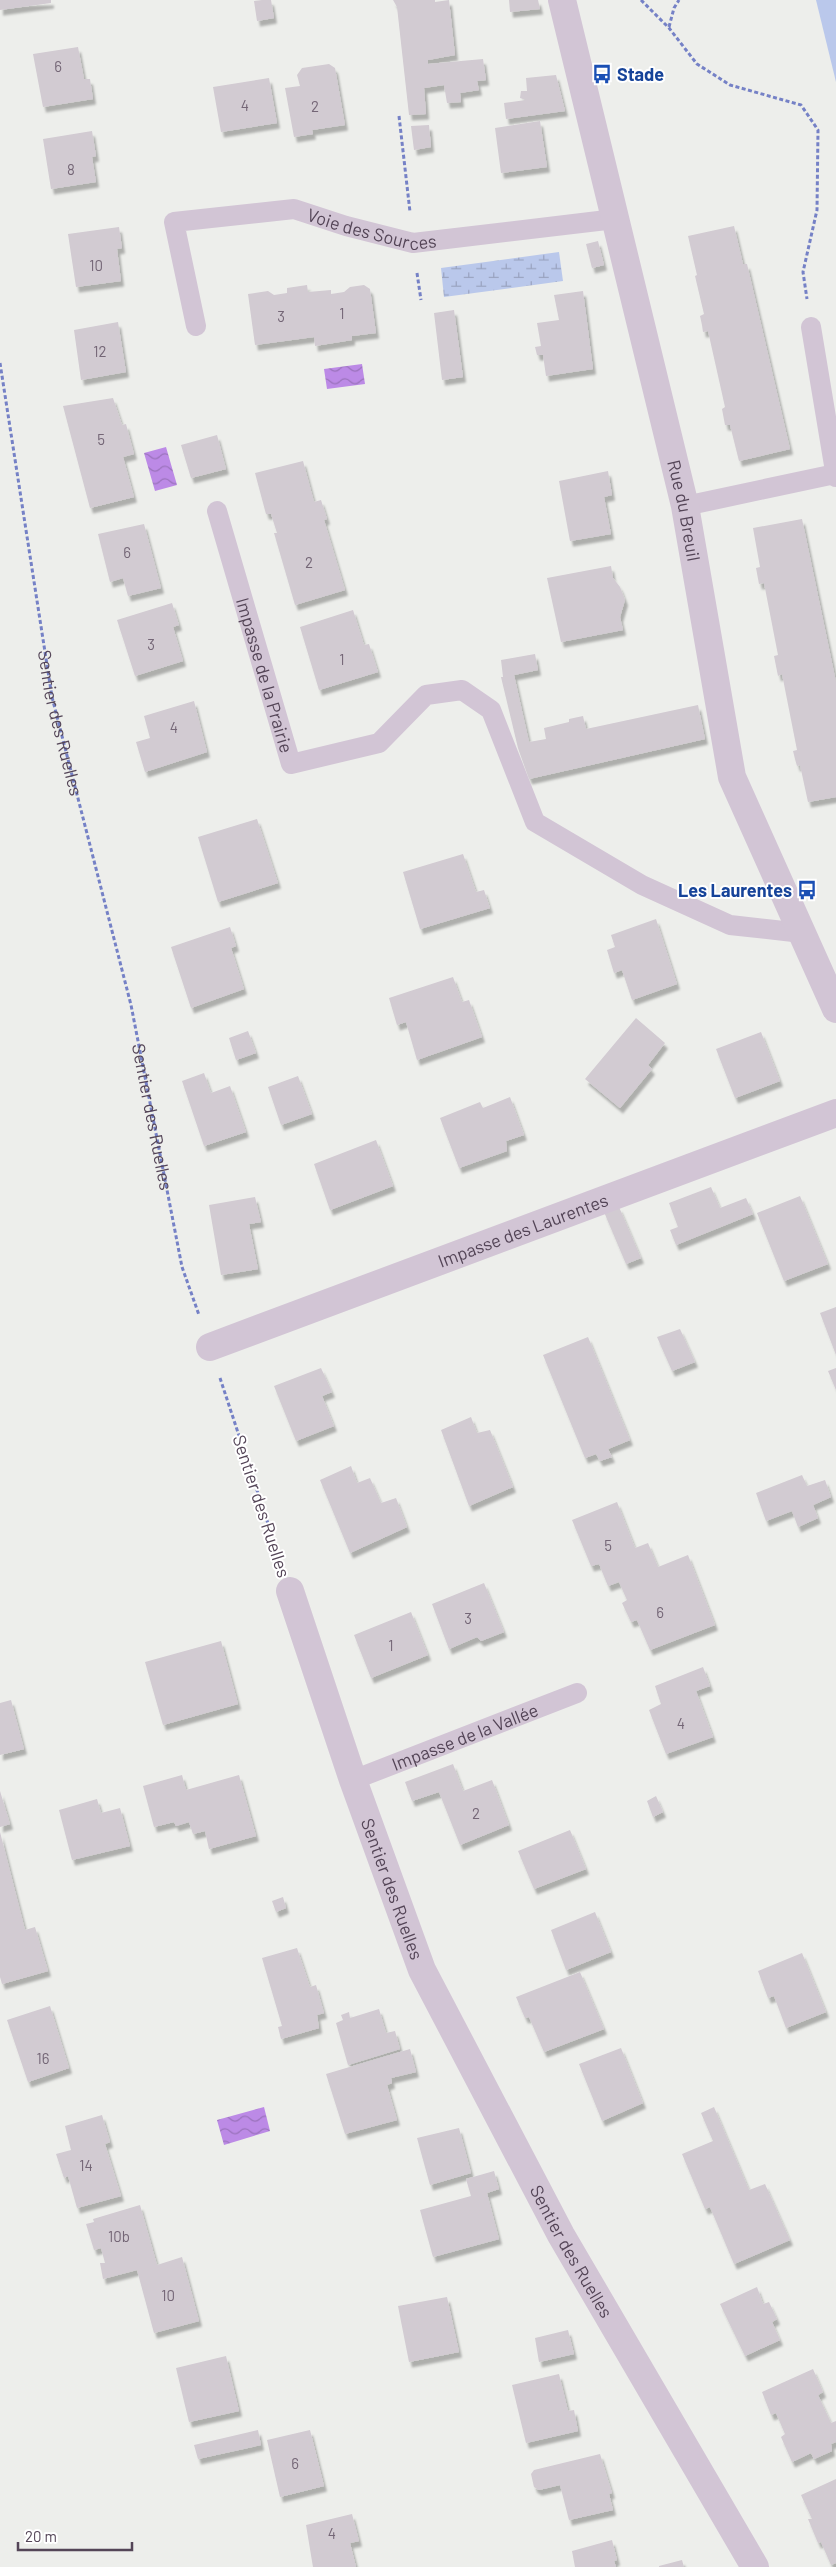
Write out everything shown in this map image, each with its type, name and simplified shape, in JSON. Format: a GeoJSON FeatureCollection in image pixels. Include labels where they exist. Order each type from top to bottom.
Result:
{"type":"FeatureCollection","features":[{"type":"Feature","properties":{"kind":"street","name":"Rue du Breuil"},"geometry":{"type":"LineString","coordinates":[[562,0],[685,506],[732,777],[836,1008]]}},
{"type":"Feature","properties":{"kind":"street","name":"Impasse des Laurentes"},"geometry":{"type":"LineString","coordinates":[[210,1347],[836,1113]]}},
{"type":"Feature","properties":{"kind":"street","name":"Sentier des Ruelles"},"geometry":{"type":"LineString","coordinates":[[290,1591],[353,1780],[422,1970],[561,2235],[755,2567]]}},
{"type":"Feature","properties":{"kind":"lane","name":"Voie des Sources"},"geometry":{"type":"LineString","coordinates":[[196,326],[174,222],[294,209],[346,226],[413,243],[615,220]]}},
{"type":"Feature","properties":{"kind":"lane"},"geometry":{"type":"LineString","coordinates":[[811,327],[836,477]]}},
{"type":"Feature","properties":{"kind":"lane"},"geometry":{"type":"LineString","coordinates":[[685,506],[835,474]]}},
{"type":"Feature","properties":{"kind":"lane","name":"Impasse de la Prairie"},"geometry":{"type":"LineString","coordinates":[[217,511],[291,764],[379,743],[426,695],[462,690],[491,710],[535,822],[642,885],[730,925],[802,933]]}},
{"type":"Feature","properties":{"kind":"lane","name":"Impasse de la Vallée"},"geometry":{"type":"LineString","coordinates":[[353,1780],[577,1693]]}},
{"type":"Feature","properties":{"kind":"path"},"geometry":{"type":"LineString","coordinates":[[641,0],[669,28],[697,64],[730,85],[801,105],[818,130],[817,210],[803,272],[811,327]]}},
{"type":"Feature","properties":{"kind":"path"},"geometry":{"type":"LineString","coordinates":[[669,28],[674,8],[679,0]]}},
{"type":"Feature","properties":{"kind":"path"},"geometry":{"type":"LineString","coordinates":[[398,116],[421,300]]}},
{"type":"Feature","properties":{"kind":"path","name":"Sentier des Ruelles"},"geometry":{"type":"LineString","coordinates":[[0,363],[52,697],[131,1005],[182,1266],[290,1591]]}},
{"type":"Feature","properties":{"kind":"green space"},"geometry":{"type":"Polygon","coordinates":[[[816,0],[836,0],[836,82],[816,0]]]}},
{"type":"Feature","properties":{"kind":"green space"},"geometry":{"type":"Polygon","coordinates":[[[559,252],[563,281],[444,297],[441,268],[559,252]]]}},
{"type":"Feature","properties":{"kind":"water"},"geometry":{"type":"Polygon","coordinates":[[[362,364],[365,384],[327,389],[324,369],[362,364]]]}},
{"type":"Feature","properties":{"kind":"water"},"geometry":{"type":"Polygon","coordinates":[[[166,447],[177,485],[155,491],[144,453],[166,447]]]}},
{"type":"Feature","properties":{"kind":"water"},"geometry":{"type":"Polygon","coordinates":[[[264,2107],[270,2131],[224,2145],[217,2120],[264,2107]]]}},
{"type":"Feature","properties":{"kind":"building"},"geometry":{"type":"Polygon","coordinates":[[[0,0],[51,0],[51,3],[0,10],[0,0]]]}},
{"type":"Feature","properties":{"kind":"building"},"geometry":{"type":"Polygon","coordinates":[[[271,0],[274,18],[257,21],[254,1],[271,0]]]}},
{"type":"Feature","properties":{"kind":"building"},"geometry":{"type":"Polygon","coordinates":[[[393,0],[435,0],[435,2],[449,0],[455,55],[428,60],[428,64],[483,59],[486,80],[477,81],[479,90],[460,93],[461,102],[447,103],[444,85],[424,88],[426,114],[409,115],[397,7],[393,0]]]}},
{"type":"Feature","properties":{"kind":"building"},"geometry":{"type":"Polygon","coordinates":[[[509,0],[538,0],[540,9],[510,12],[509,0]]]}},
{"type":"Feature","properties":{"kind":"building"},"geometry":{"type":"Polygon","coordinates":[[[78,47],[84,79],[90,79],[93,99],[43,107],[33,54],[78,47]]]}},
{"type":"Feature","properties":{"kind":"building"},"geometry":{"type":"Polygon","coordinates":[[[329,64],[335,68],[345,125],[312,130],[313,134],[294,137],[285,88],[300,86],[297,75],[302,68],[329,64]]]}},
{"type":"Feature","properties":{"kind":"building"},"geometry":{"type":"Polygon","coordinates":[[[556,75],[565,111],[506,119],[504,103],[526,100],[520,98],[521,91],[527,91],[526,78],[556,75]]]}},
{"type":"Feature","properties":{"kind":"building"},"geometry":{"type":"Polygon","coordinates":[[[269,78],[277,123],[221,132],[213,87],[269,78]]]}},
{"type":"Feature","properties":{"kind":"building"},"geometry":{"type":"Polygon","coordinates":[[[540,121],[547,167],[501,173],[495,128],[540,121]]]}},
{"type":"Feature","properties":{"kind":"building"},"geometry":{"type":"Polygon","coordinates":[[[429,125],[431,147],[414,150],[411,126],[429,125]]]}},
{"type":"Feature","properties":{"kind":"building"},"geometry":{"type":"Polygon","coordinates":[[[92,131],[96,156],[92,157],[96,182],[51,189],[43,139],[92,131]]]}},
{"type":"Feature","properties":{"kind":"building"},"geometry":{"type":"Polygon","coordinates":[[[734,226],[743,264],[747,264],[790,449],[739,461],[730,425],[725,425],[722,409],[725,407],[708,331],[703,332],[700,316],[704,314],[688,236],[734,226]]]}},
{"type":"Feature","properties":{"kind":"building"},"geometry":{"type":"Polygon","coordinates":[[[119,227],[122,248],[117,249],[121,281],[76,287],[68,234],[119,227]]]}},
{"type":"Feature","properties":{"kind":"building"},"geometry":{"type":"Polygon","coordinates":[[[598,241],[604,265],[592,268],[586,244],[598,241]]]}},
{"type":"Feature","properties":{"kind":"building"},"geometry":{"type":"Polygon","coordinates":[[[307,285],[308,292],[331,290],[331,294],[344,292],[350,287],[364,285],[370,289],[376,333],[352,336],[352,340],[315,346],[314,337],[255,345],[248,294],[268,291],[274,295],[287,293],[287,288],[307,285]]]}},
{"type":"Feature","properties":{"kind":"building"},"geometry":{"type":"Polygon","coordinates":[[[583,291],[593,369],[546,376],[543,355],[537,355],[535,347],[541,346],[537,323],[559,320],[554,295],[583,291]]]}},
{"type":"Feature","properties":{"kind":"building"},"geometry":{"type":"Polygon","coordinates":[[[454,310],[463,377],[442,380],[434,313],[454,310]]]}},
{"type":"Feature","properties":{"kind":"building"},"geometry":{"type":"Polygon","coordinates":[[[118,322],[126,372],[81,380],[74,330],[118,322]]]}},
{"type":"Feature","properties":{"kind":"building"},"geometry":{"type":"Polygon","coordinates":[[[113,398],[122,425],[126,424],[134,454],[123,457],[134,497],[90,508],[63,406],[113,398]]]}},
{"type":"Feature","properties":{"kind":"building"},"geometry":{"type":"Polygon","coordinates":[[[217,435],[226,469],[191,478],[181,445],[217,435]]]}},
{"type":"Feature","properties":{"kind":"building"},"geometry":{"type":"Polygon","coordinates":[[[303,461],[314,502],[321,500],[327,519],[324,520],[345,590],[295,605],[274,533],[277,533],[271,514],[266,514],[255,473],[303,461]]]}},
{"type":"Feature","properties":{"kind":"building"},"geometry":{"type":"Polygon","coordinates":[[[608,471],[612,495],[604,497],[611,534],[570,541],[559,481],[608,471]]]}},
{"type":"Feature","properties":{"kind":"building"},"geometry":{"type":"Polygon","coordinates":[[[802,519],[836,682],[836,797],[808,802],[800,765],[797,766],[793,751],[797,750],[782,674],[778,676],[774,656],[778,655],[764,583],[759,584],[756,568],[760,567],[753,528],[802,519]]]}},
{"type":"Feature","properties":{"kind":"building"},"geometry":{"type":"Polygon","coordinates":[[[144,524],[161,588],[128,596],[123,578],[110,582],[98,534],[144,524]]]}},
{"type":"Feature","properties":{"kind":"building"},"geometry":{"type":"Polygon","coordinates":[[[611,566],[613,578],[620,587],[625,600],[620,617],[623,630],[561,642],[547,578],[611,566]]]}},
{"type":"Feature","properties":{"kind":"building"},"geometry":{"type":"Polygon","coordinates":[[[172,603],[179,625],[173,627],[183,661],[135,676],[117,620],[172,603]]]}},
{"type":"Feature","properties":{"kind":"building"},"geometry":{"type":"Polygon","coordinates":[[[353,610],[364,645],[369,644],[378,672],[319,690],[300,627],[353,610]]]}},
{"type":"Feature","properties":{"kind":"building"},"geometry":{"type":"Polygon","coordinates":[[[535,654],[538,670],[514,675],[529,742],[546,739],[544,728],[569,722],[569,719],[583,716],[586,729],[698,705],[705,739],[529,779],[518,748],[501,677],[503,677],[501,660],[535,654]]]}},
{"type":"Feature","properties":{"kind":"building"},"geometry":{"type":"Polygon","coordinates":[[[194,701],[207,752],[145,772],[136,742],[150,738],[144,716],[194,701]]]}},
{"type":"Feature","properties":{"kind":"building"},"geometry":{"type":"Polygon","coordinates":[[[257,819],[278,883],[218,902],[198,837],[257,819]]]}},
{"type":"Feature","properties":{"kind":"building"},"geometry":{"type":"Polygon","coordinates":[[[463,854],[476,892],[484,890],[490,908],[420,929],[403,872],[463,854]]]}},
{"type":"Feature","properties":{"kind":"building"},"geometry":{"type":"Polygon","coordinates":[[[656,919],[677,984],[632,1000],[622,970],[614,973],[607,950],[615,947],[611,935],[656,919]]]}},
{"type":"Feature","properties":{"kind":"building"},"geometry":{"type":"Polygon","coordinates":[[[230,927],[236,946],[231,948],[244,989],[191,1008],[171,947],[230,927]]]}},
{"type":"Feature","properties":{"kind":"building"},"geometry":{"type":"Polygon","coordinates":[[[453,977],[462,1002],[469,1000],[482,1037],[417,1060],[406,1022],[397,1025],[389,998],[453,977]]]}},
{"type":"Feature","properties":{"kind":"building"},"geometry":{"type":"Polygon","coordinates":[[[636,1018],[665,1043],[648,1065],[652,1069],[620,1108],[585,1079],[636,1018]]]}},
{"type":"Feature","properties":{"kind":"building"},"geometry":{"type":"Polygon","coordinates":[[[248,1031],[256,1053],[236,1060],[229,1038],[248,1031]]]}},
{"type":"Feature","properties":{"kind":"building"},"geometry":{"type":"Polygon","coordinates":[[[761,1032],[780,1081],[735,1098],[716,1049],[761,1032]]]}},
{"type":"Feature","properties":{"kind":"building"},"geometry":{"type":"Polygon","coordinates":[[[204,1073],[211,1093],[230,1086],[246,1132],[204,1146],[182,1081],[204,1073]]]}},
{"type":"Feature","properties":{"kind":"building"},"geometry":{"type":"Polygon","coordinates":[[[298,1076],[312,1114],[281,1125],[268,1087],[298,1076]]]}},
{"type":"Feature","properties":{"kind":"building"},"geometry":{"type":"Polygon","coordinates":[[[510,1097],[524,1135],[506,1141],[507,1151],[459,1168],[440,1118],[480,1102],[483,1108],[510,1097]]]}},
{"type":"Feature","properties":{"kind":"building"},"geometry":{"type":"Polygon","coordinates":[[[376,1140],[393,1186],[330,1210],[314,1164],[376,1140]]]}},
{"type":"Feature","properties":{"kind":"building"},"geometry":{"type":"Polygon","coordinates":[[[711,1187],[720,1208],[746,1198],[753,1214],[676,1245],[670,1230],[678,1227],[669,1203],[711,1187]]]}},
{"type":"Feature","properties":{"kind":"building"},"geometry":{"type":"Polygon","coordinates":[[[800,1196],[828,1264],[784,1281],[757,1213],[800,1196]]]}},
{"type":"Feature","properties":{"kind":"building"},"geometry":{"type":"Polygon","coordinates":[[[255,1197],[261,1222],[249,1224],[258,1269],[221,1275],[209,1205],[255,1197]]]}},
{"type":"Feature","properties":{"kind":"building"},"geometry":{"type":"Polygon","coordinates":[[[619,1207],[641,1258],[626,1264],[604,1212],[619,1207]]]}},
{"type":"Feature","properties":{"kind":"building"},"geometry":{"type":"Polygon","coordinates":[[[836,1307],[836,1355],[820,1313],[836,1307]]]}},
{"type":"Feature","properties":{"kind":"building"},"geometry":{"type":"Polygon","coordinates":[[[680,1329],[695,1362],[672,1371],[657,1337],[680,1329]]]}},
{"type":"Feature","properties":{"kind":"building"},"geometry":{"type":"Polygon","coordinates":[[[588,1337],[630,1440],[608,1449],[612,1457],[600,1461],[596,1454],[585,1458],[543,1355],[588,1337]]]}},
{"type":"Feature","properties":{"kind":"building"},"geometry":{"type":"Polygon","coordinates":[[[321,1368],[332,1392],[322,1396],[334,1426],[296,1441],[274,1386],[321,1368]]]}},
{"type":"Feature","properties":{"kind":"building"},"geometry":{"type":"Polygon","coordinates":[[[836,1368],[836,1390],[828,1371],[836,1368]]]}},
{"type":"Feature","properties":{"kind":"building"},"geometry":{"type":"Polygon","coordinates":[[[471,1417],[477,1433],[490,1430],[513,1487],[469,1506],[441,1430],[471,1417]]]}},
{"type":"Feature","properties":{"kind":"building"},"geometry":{"type":"Polygon","coordinates":[[[351,1466],[357,1483],[370,1478],[381,1503],[396,1498],[407,1527],[350,1553],[320,1480],[351,1466]]]}},
{"type":"Feature","properties":{"kind":"building"},"geometry":{"type":"Polygon","coordinates":[[[802,1475],[807,1486],[825,1480],[831,1497],[813,1505],[818,1518],[798,1527],[792,1511],[766,1521],[756,1493],[802,1475]]]}},
{"type":"Feature","properties":{"kind":"building"},"geometry":{"type":"Polygon","coordinates":[[[617,1502],[635,1548],[648,1543],[658,1567],[688,1555],[715,1625],[650,1650],[637,1620],[631,1622],[622,1603],[627,1600],[619,1582],[608,1586],[599,1564],[591,1566],[572,1520],[617,1502]]]}},
{"type":"Feature","properties":{"kind":"building"},"geometry":{"type":"Polygon","coordinates":[[[484,1583],[504,1632],[481,1641],[477,1637],[449,1649],[432,1604],[484,1583]]]}},
{"type":"Feature","properties":{"kind":"building"},"geometry":{"type":"Polygon","coordinates":[[[411,1612],[428,1655],[371,1678],[354,1635],[411,1612]]]}},
{"type":"Feature","properties":{"kind":"building"},"geometry":{"type":"Polygon","coordinates":[[[221,1641],[238,1704],[163,1725],[145,1662],[221,1641]]]}},
{"type":"Feature","properties":{"kind":"building"},"geometry":{"type":"Polygon","coordinates":[[[703,1667],[710,1686],[696,1691],[713,1737],[666,1754],[649,1710],[661,1704],[655,1686],[703,1667]]]}},
{"type":"Feature","properties":{"kind":"building"},"geometry":{"type":"Polygon","coordinates":[[[11,1700],[24,1749],[0,1755],[0,1703],[11,1700]]]}},
{"type":"Feature","properties":{"kind":"building"},"geometry":{"type":"Polygon","coordinates":[[[453,1764],[463,1791],[492,1780],[509,1825],[460,1845],[439,1792],[412,1801],[405,1782],[453,1764]]]}},
{"type":"Feature","properties":{"kind":"building"},"geometry":{"type":"Polygon","coordinates":[[[182,1775],[186,1790],[239,1775],[256,1836],[209,1849],[205,1831],[193,1834],[189,1822],[176,1826],[174,1822],[154,1827],[143,1786],[182,1775]]]}},
{"type":"Feature","properties":{"kind":"building"},"geometry":{"type":"Polygon","coordinates":[[[0,1791],[10,1824],[0,1827],[0,1791]]]}},
{"type":"Feature","properties":{"kind":"building"},"geometry":{"type":"Polygon","coordinates":[[[656,1796],[663,1812],[653,1817],[647,1801],[656,1796]]]}},
{"type":"Feature","properties":{"kind":"building"},"geometry":{"type":"Polygon","coordinates":[[[97,1799],[101,1813],[120,1808],[130,1846],[72,1860],[59,1810],[97,1799]]]}},
{"type":"Feature","properties":{"kind":"building"},"geometry":{"type":"Polygon","coordinates":[[[570,1830],[586,1869],[534,1889],[518,1851],[570,1830]]]}},
{"type":"Feature","properties":{"kind":"building"},"geometry":{"type":"Polygon","coordinates":[[[0,1832],[25,1930],[35,1927],[48,1971],[2,1984],[0,1977],[0,1832]]]}},
{"type":"Feature","properties":{"kind":"building"},"geometry":{"type":"Polygon","coordinates":[[[283,1897],[286,1908],[276,1912],[272,1901],[283,1897]]]}},
{"type":"Feature","properties":{"kind":"building"},"geometry":{"type":"Polygon","coordinates":[[[595,1912],[611,1952],[566,1970],[551,1930],[595,1912]]]}},
{"type":"Feature","properties":{"kind":"building"},"geometry":{"type":"Polygon","coordinates":[[[297,1948],[310,1987],[316,1985],[324,2013],[317,2015],[319,2028],[281,2039],[278,2027],[282,2026],[262,1958],[297,1948]]]}},
{"type":"Feature","properties":{"kind":"building"},"geometry":{"type":"Polygon","coordinates":[[[802,1953],[826,2012],[786,2028],[774,1996],[768,1998],[758,1971],[802,1953]]]}},
{"type":"Feature","properties":{"kind":"building"},"geometry":{"type":"Polygon","coordinates":[[[580,1972],[604,2029],[544,2052],[529,2017],[525,2018],[516,1997],[580,1972]]]}},
{"type":"Feature","properties":{"kind":"building"},"geometry":{"type":"Polygon","coordinates":[[[50,2006],[69,2068],[28,2082],[7,2020],[50,2006]]]}},
{"type":"Feature","properties":{"kind":"building"},"geometry":{"type":"Polygon","coordinates":[[[379,2009],[386,2033],[395,2031],[400,2049],[348,2065],[336,2023],[343,2020],[341,2015],[349,2012],[350,2018],[379,2009]]]}},
{"type":"Feature","properties":{"kind":"building"},"geometry":{"type":"Polygon","coordinates":[[[621,2048],[643,2103],[602,2121],[579,2064],[621,2048]]]}},
{"type":"Feature","properties":{"kind":"building"},"geometry":{"type":"Polygon","coordinates":[[[410,2049],[416,2072],[391,2078],[392,2083],[387,2085],[397,2120],[345,2134],[326,2074],[410,2049]]]}},
{"type":"Feature","properties":{"kind":"building"},"geometry":{"type":"Polygon","coordinates":[[[714,2107],[749,2190],[765,2184],[790,2240],[734,2264],[710,2207],[705,2209],[682,2154],[713,2141],[701,2113],[714,2107]]]}},
{"type":"Feature","properties":{"kind":"building"},"geometry":{"type":"Polygon","coordinates":[[[102,2115],[110,2142],[105,2144],[121,2196],[77,2208],[68,2176],[64,2178],[56,2154],[71,2150],[65,2126],[102,2115]]]}},
{"type":"Feature","properties":{"kind":"building"},"geometry":{"type":"Polygon","coordinates":[[[459,2128],[471,2173],[430,2185],[417,2138],[459,2128]]]}},
{"type":"Feature","properties":{"kind":"building"},"geometry":{"type":"Polygon","coordinates":[[[494,2171],[499,2189],[487,2193],[499,2239],[433,2257],[420,2210],[471,2196],[466,2179],[494,2171]]]}},
{"type":"Feature","properties":{"kind":"building"},"geometry":{"type":"Polygon","coordinates":[[[140,2205],[157,2265],[182,2257],[199,2321],[154,2333],[137,2270],[103,2279],[100,2263],[105,2263],[101,2248],[94,2250],[86,2224],[94,2222],[93,2219],[140,2205]]]}},
{"type":"Feature","properties":{"kind":"building"},"geometry":{"type":"Polygon","coordinates":[[[757,2287],[763,2304],[769,2302],[777,2319],[772,2322],[780,2340],[745,2356],[720,2304],[757,2287]]]}},
{"type":"Feature","properties":{"kind":"building"},"geometry":{"type":"Polygon","coordinates":[[[447,2297],[459,2352],[409,2362],[398,2306],[447,2297]]]}},
{"type":"Feature","properties":{"kind":"building"},"geometry":{"type":"Polygon","coordinates":[[[568,2330],[574,2354],[539,2362],[535,2338],[568,2330]]]}},
{"type":"Feature","properties":{"kind":"building"},"geometry":{"type":"Polygon","coordinates":[[[226,2356],[239,2411],[189,2422],[176,2368],[226,2356]]]}},
{"type":"Feature","properties":{"kind":"building"},"geometry":{"type":"Polygon","coordinates":[[[813,2369],[823,2392],[818,2395],[831,2423],[836,2421],[836,2442],[831,2444],[832,2451],[814,2459],[811,2453],[792,2462],[781,2437],[785,2434],[776,2413],[771,2415],[762,2392],[813,2369]]]}},
{"type":"Feature","properties":{"kind":"building"},"geometry":{"type":"Polygon","coordinates":[[[559,2374],[568,2411],[574,2410],[578,2431],[526,2443],[512,2385],[559,2374]]]}},
{"type":"Feature","properties":{"kind":"building"},"geometry":{"type":"Polygon","coordinates":[[[258,2430],[261,2445],[198,2459],[194,2445],[258,2430]]]}},
{"type":"Feature","properties":{"kind":"building"},"geometry":{"type":"Polygon","coordinates":[[[310,2430],[324,2486],[280,2497],[267,2440],[310,2430]]]}},
{"type":"Feature","properties":{"kind":"building"},"geometry":{"type":"Polygon","coordinates":[[[600,2454],[612,2493],[609,2494],[613,2510],[569,2520],[560,2485],[539,2490],[534,2487],[531,2474],[534,2470],[600,2454]]]}},
{"type":"Feature","properties":{"kind":"building"},"geometry":{"type":"Polygon","coordinates":[[[836,2479],[836,2563],[831,2565],[821,2542],[818,2543],[808,2519],[812,2519],[801,2495],[836,2479]]]}},
{"type":"Feature","properties":{"kind":"building"},"geometry":{"type":"Polygon","coordinates":[[[352,2514],[359,2541],[350,2543],[356,2567],[313,2567],[306,2525],[352,2514]]]}},
{"type":"Feature","properties":{"kind":"building"},"geometry":{"type":"Polygon","coordinates":[[[612,2540],[617,2560],[614,2561],[616,2567],[575,2567],[572,2551],[612,2540]]]}},
{"type":"Feature","properties":{"kind":"building"},"geometry":{"type":"Polygon","coordinates":[[[682,2560],[684,2567],[659,2567],[659,2566],[682,2560]]]}},
{"type":"Feature","properties":{"kind":"place","name":"Stade"},"geometry":{"type":"Point","coordinates":[602,74]}},
{"type":"Feature","properties":{"kind":"place","name":"Les Laurentes"},"geometry":{"type":"Point","coordinates":[807,890]}}]}
